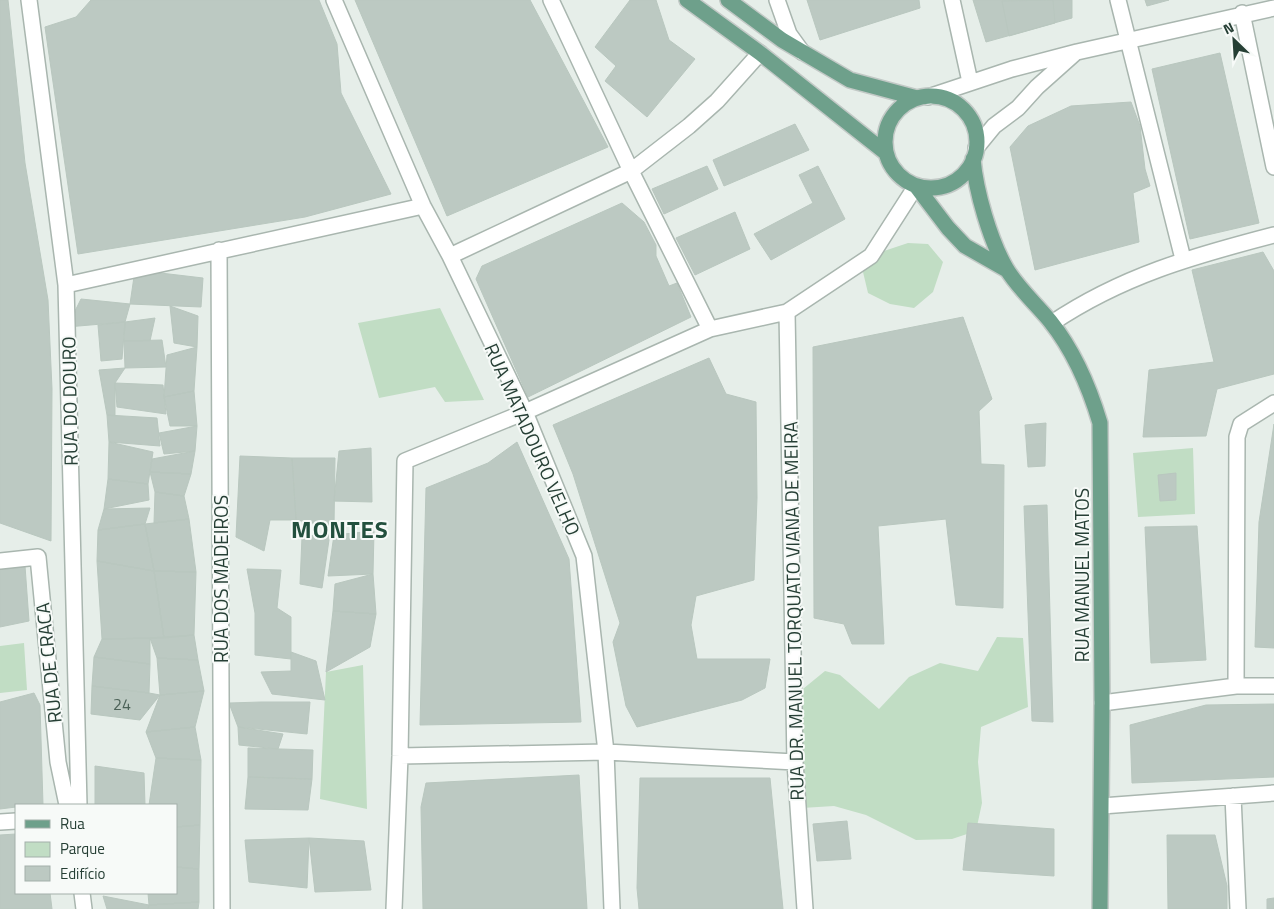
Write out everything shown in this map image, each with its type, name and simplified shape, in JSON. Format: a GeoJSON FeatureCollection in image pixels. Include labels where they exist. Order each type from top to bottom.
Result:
{"type":"FeatureCollection","features":[{"type":"Feature","properties":{"kind":"main road"},"geometry":{"type":"LineString","coordinates":[[687,0],[760,53],[886,154]]}},
{"type":"Feature","properties":{"kind":"main road"},"geometry":{"type":"LineString","coordinates":[[728,0],[809,58],[850,80],[923,98],[950,101],[968,116],[976,137],[975,154],[968,170],[950,184],[939,187],[916,186],[897,174],[886,154],[884,142],[890,120],[902,107],[923,98]]}},
{"type":"Feature","properties":{"kind":"main road","name":"RUA MANUEL MATOS"},"geometry":{"type":"LineString","coordinates":[[975,154],[975,177],[997,248],[1006,270]]}},
{"type":"Feature","properties":{"kind":"main road","name":"RUA MANUEL MATOS"},"geometry":{"type":"LineString","coordinates":[[916,186],[948,228],[966,246],[1006,270],[1052,323],[1080,368],[1092,394],[1100,423],[1102,703],[1100,909]]}},
{"type":"Feature","properties":{"kind":"street","name":"RUA DO DOURO"},"geometry":{"type":"LineString","coordinates":[[29,0],[66,285],[79,804]]}},
{"type":"Feature","properties":{"kind":"street","name":"RUA MATADOURO VELHO"},"geometry":{"type":"LineString","coordinates":[[334,0],[423,206],[450,256],[525,412],[584,556],[606,752],[612,909]]}},
{"type":"Feature","properties":{"kind":"street"},"geometry":{"type":"LineString","coordinates":[[551,0],[632,171],[710,328]]}},
{"type":"Feature","properties":{"kind":"street"},"geometry":{"type":"LineString","coordinates":[[777,0],[789,34],[809,58]]}},
{"type":"Feature","properties":{"kind":"street"},"geometry":{"type":"LineString","coordinates":[[952,0],[970,82]]}},
{"type":"Feature","properties":{"kind":"street"},"geometry":{"type":"LineString","coordinates":[[1118,0],[1183,259]]}},
{"type":"Feature","properties":{"kind":"street"},"geometry":{"type":"LineString","coordinates":[[923,98],[970,82],[1077,52],[1242,13],[1274,8]]}},
{"type":"Feature","properties":{"kind":"street"},"geometry":{"type":"LineString","coordinates":[[1242,13],[1274,167]]}},
{"type":"Feature","properties":{"kind":"street"},"geometry":{"type":"LineString","coordinates":[[975,154],[994,126],[1018,108],[1037,87],[1077,52]]}},
{"type":"Feature","properties":{"kind":"street"},"geometry":{"type":"LineString","coordinates":[[450,256],[632,171],[717,101],[760,53]]}},
{"type":"Feature","properties":{"kind":"street"},"geometry":{"type":"LineString","coordinates":[[394,909],[400,756],[405,460],[525,412],[710,328],[787,312],[871,256],[916,186]]}},
{"type":"Feature","properties":{"kind":"street"},"geometry":{"type":"LineString","coordinates":[[66,285],[423,206]]}},
{"type":"Feature","properties":{"kind":"street"},"geometry":{"type":"LineString","coordinates":[[1052,323],[1082,302],[1117,285],[1183,259],[1274,235]]}},
{"type":"Feature","properties":{"kind":"street","name":"RUA DOS MADEIROS"},"geometry":{"type":"LineString","coordinates":[[219,250],[222,909]]}},
{"type":"Feature","properties":{"kind":"street","name":"RUA DR. MANUEL TORQUATO VIANA DE MEIRA"},"geometry":{"type":"LineString","coordinates":[[787,312],[795,762],[805,909]]}},
{"type":"Feature","properties":{"kind":"street"},"geometry":{"type":"LineString","coordinates":[[1236,686],[1237,437],[1241,424],[1274,403]]}},
{"type":"Feature","properties":{"kind":"street","name":"RUA DE CRACA"},"geometry":{"type":"LineString","coordinates":[[0,561],[38,557],[58,762],[67,804]]}},
{"type":"Feature","properties":{"kind":"street"},"geometry":{"type":"LineString","coordinates":[[1102,703],[1236,686],[1274,686]]}},
{"type":"Feature","properties":{"kind":"street"},"geometry":{"type":"LineString","coordinates":[[400,756],[606,752],[795,762]]}},
{"type":"Feature","properties":{"kind":"street"},"geometry":{"type":"LineString","coordinates":[[1102,806],[1274,793]]}},
{"type":"Feature","properties":{"kind":"street"},"geometry":{"type":"LineString","coordinates":[[1233,796],[1238,909]]}},
{"type":"Feature","properties":{"kind":"street"},"geometry":{"type":"LineString","coordinates":[[0,822],[15,821]]}},
{"type":"Feature","properties":{"kind":"street"},"geometry":{"type":"LineString","coordinates":[[82,894],[84,909]]}},
{"type":"Feature","properties":{"kind":"green space"},"geometry":{"type":"Polygon","coordinates":[[[908,243],[928,244],[943,262],[933,292],[914,308],[890,304],[868,293],[863,272],[881,252],[908,243]]]}},
{"type":"Feature","properties":{"kind":"green space"},"geometry":{"type":"Polygon","coordinates":[[[440,308],[484,400],[445,402],[435,387],[379,398],[358,323],[440,308]]]}},
{"type":"Feature","properties":{"kind":"green space"},"geometry":{"type":"Polygon","coordinates":[[[1193,448],[1195,514],[1138,517],[1133,453],[1193,448]]]}},
{"type":"Feature","properties":{"kind":"green space"},"geometry":{"type":"Polygon","coordinates":[[[997,637],[1023,638],[1028,707],[981,727],[978,762],[982,803],[976,831],[952,839],[916,840],[866,815],[834,806],[802,808],[798,693],[825,671],[840,675],[879,709],[909,677],[940,663],[978,671],[997,637]]]}},
{"type":"Feature","properties":{"kind":"green space"},"geometry":{"type":"Polygon","coordinates":[[[24,643],[27,690],[0,693],[0,646],[24,643]]]}},
{"type":"Feature","properties":{"kind":"green space"},"geometry":{"type":"Polygon","coordinates":[[[363,665],[367,809],[320,799],[326,672],[363,665]]]}},
{"type":"Feature","properties":{"kind":"building"},"geometry":{"type":"Polygon","coordinates":[[[0,0],[8,0],[25,163],[48,300],[52,389],[51,541],[0,523],[0,0]]]}},
{"type":"Feature","properties":{"kind":"building"},"geometry":{"type":"Polygon","coordinates":[[[91,0],[319,0],[337,44],[341,93],[391,194],[305,217],[78,254],[45,27],[76,17],[91,0]]]}},
{"type":"Feature","properties":{"kind":"building"},"geometry":{"type":"Polygon","coordinates":[[[355,0],[530,0],[608,147],[447,216],[355,0]]]}},
{"type":"Feature","properties":{"kind":"building"},"geometry":{"type":"Polygon","coordinates":[[[630,0],[656,0],[669,40],[695,59],[647,117],[605,81],[616,66],[595,47],[630,0]]]}},
{"type":"Feature","properties":{"kind":"building"},"geometry":{"type":"Polygon","coordinates":[[[807,0],[919,0],[920,8],[820,40],[807,0]]]}},
{"type":"Feature","properties":{"kind":"building"},"geometry":{"type":"Polygon","coordinates":[[[973,0],[1072,0],[1072,18],[986,42],[973,0]]]}},
{"type":"Feature","properties":{"kind":"building"},"geometry":{"type":"Polygon","coordinates":[[[1053,0],[1055,23],[1009,36],[1002,1],[1053,0]]]}},
{"type":"Feature","properties":{"kind":"building"},"geometry":{"type":"Polygon","coordinates":[[[1145,0],[1169,0],[1147,6],[1145,0]]]}},
{"type":"Feature","properties":{"kind":"building"},"geometry":{"type":"Polygon","coordinates":[[[1220,53],[1259,223],[1190,239],[1152,69],[1220,53]]]}},
{"type":"Feature","properties":{"kind":"building"},"geometry":{"type":"Polygon","coordinates":[[[1131,102],[1140,126],[1145,169],[1150,186],[1133,193],[1139,242],[1035,270],[1010,147],[1028,126],[1071,106],[1131,102]]]}},
{"type":"Feature","properties":{"kind":"building"},"geometry":{"type":"Polygon","coordinates":[[[795,124],[809,150],[724,186],[713,160],[795,124]]]}},
{"type":"Feature","properties":{"kind":"building"},"geometry":{"type":"Polygon","coordinates":[[[707,166],[718,189],[664,214],[652,189],[707,166]]]}},
{"type":"Feature","properties":{"kind":"building"},"geometry":{"type":"Polygon","coordinates":[[[818,166],[845,219],[771,260],[754,234],[813,203],[799,175],[818,166]]]}},
{"type":"Feature","properties":{"kind":"building"},"geometry":{"type":"Polygon","coordinates":[[[622,203],[644,222],[656,245],[656,256],[669,286],[677,283],[691,317],[528,397],[476,279],[482,266],[622,203]]]}},
{"type":"Feature","properties":{"kind":"building"},"geometry":{"type":"Polygon","coordinates":[[[735,212],[750,249],[695,275],[676,238],[735,212]]]}},
{"type":"Feature","properties":{"kind":"building"},"geometry":{"type":"Polygon","coordinates":[[[1263,252],[1274,271],[1274,374],[1217,389],[1206,436],[1143,437],[1149,370],[1214,362],[1192,270],[1263,252]]]}},
{"type":"Feature","properties":{"kind":"building"},"geometry":{"type":"Polygon","coordinates":[[[135,270],[203,278],[201,307],[130,304],[135,270]]]}},
{"type":"Feature","properties":{"kind":"building"},"geometry":{"type":"Polygon","coordinates":[[[81,299],[130,304],[125,322],[67,327],[81,299]]]}},
{"type":"Feature","properties":{"kind":"building"},"geometry":{"type":"Polygon","coordinates":[[[170,306],[198,316],[197,347],[174,343],[170,306]]]}},
{"type":"Feature","properties":{"kind":"building"},"geometry":{"type":"Polygon","coordinates":[[[963,317],[992,399],[979,411],[981,464],[1004,465],[1003,608],[956,605],[946,519],[878,526],[884,644],[852,644],[844,624],[814,618],[813,347],[963,317]]]}},
{"type":"Feature","properties":{"kind":"building"},"geometry":{"type":"Polygon","coordinates":[[[155,318],[150,341],[124,341],[125,322],[155,318]]]}},
{"type":"Feature","properties":{"kind":"building"},"geometry":{"type":"Polygon","coordinates":[[[125,322],[122,359],[101,361],[98,325],[125,322]]]}},
{"type":"Feature","properties":{"kind":"building"},"geometry":{"type":"Polygon","coordinates":[[[162,340],[166,367],[125,368],[124,341],[162,340]]]}},
{"type":"Feature","properties":{"kind":"building"},"geometry":{"type":"Polygon","coordinates":[[[197,347],[194,391],[164,397],[167,355],[197,347]]]}},
{"type":"Feature","properties":{"kind":"building"},"geometry":{"type":"Polygon","coordinates":[[[709,358],[726,394],[756,402],[757,498],[754,580],[696,596],[691,625],[697,659],[770,659],[765,688],[742,700],[637,727],[626,706],[613,642],[620,623],[573,474],[553,425],[709,358]]]}},
{"type":"Feature","properties":{"kind":"building"},"geometry":{"type":"Polygon","coordinates":[[[125,368],[115,383],[115,416],[107,415],[99,370],[125,368]]]}},
{"type":"Feature","properties":{"kind":"building"},"geometry":{"type":"Polygon","coordinates":[[[115,383],[163,385],[166,414],[117,407],[115,383]]]}},
{"type":"Feature","properties":{"kind":"building"},"geometry":{"type":"Polygon","coordinates":[[[194,391],[197,426],[170,426],[164,397],[194,391]]]}},
{"type":"Feature","properties":{"kind":"building"},"geometry":{"type":"Polygon","coordinates":[[[107,415],[157,418],[160,446],[109,442],[107,415]]]}},
{"type":"Feature","properties":{"kind":"building"},"geometry":{"type":"Polygon","coordinates":[[[1046,423],[1045,466],[1028,467],[1025,425],[1046,423]]]}},
{"type":"Feature","properties":{"kind":"building"},"geometry":{"type":"Polygon","coordinates":[[[1274,424],[1274,648],[1255,647],[1259,522],[1274,424]]]}},
{"type":"Feature","properties":{"kind":"building"},"geometry":{"type":"Polygon","coordinates":[[[197,426],[195,451],[164,454],[159,433],[197,426]]]}},
{"type":"Feature","properties":{"kind":"building"},"geometry":{"type":"Polygon","coordinates":[[[109,442],[153,452],[148,484],[108,479],[109,442]]]}},
{"type":"Feature","properties":{"kind":"building"},"geometry":{"type":"Polygon","coordinates":[[[517,442],[569,559],[581,722],[420,725],[426,488],[488,463],[517,442]]]}},
{"type":"Feature","properties":{"kind":"building"},"geometry":{"type":"Polygon","coordinates":[[[371,448],[372,502],[334,501],[339,451],[371,448]]]}},
{"type":"Feature","properties":{"kind":"building"},"geometry":{"type":"Polygon","coordinates":[[[195,451],[191,474],[150,472],[152,459],[195,451]]]}},
{"type":"Feature","properties":{"kind":"building"},"geometry":{"type":"Polygon","coordinates":[[[240,456],[292,458],[296,520],[270,520],[264,551],[236,537],[240,456]]]}},
{"type":"Feature","properties":{"kind":"building"},"geometry":{"type":"Polygon","coordinates":[[[292,458],[335,458],[334,527],[296,520],[292,458]]]}},
{"type":"Feature","properties":{"kind":"building"},"geometry":{"type":"Polygon","coordinates":[[[150,472],[191,474],[184,496],[155,492],[150,472]]]}},
{"type":"Feature","properties":{"kind":"building"},"geometry":{"type":"Polygon","coordinates":[[[1176,473],[1176,500],[1160,501],[1158,475],[1176,473]]]}},
{"type":"Feature","properties":{"kind":"building"},"geometry":{"type":"Polygon","coordinates":[[[108,479],[148,484],[149,500],[104,509],[108,479]]]}},
{"type":"Feature","properties":{"kind":"building"},"geometry":{"type":"Polygon","coordinates":[[[155,492],[184,496],[189,519],[154,523],[155,492]]]}},
{"type":"Feature","properties":{"kind":"building"},"geometry":{"type":"Polygon","coordinates":[[[1047,505],[1053,722],[1032,721],[1024,506],[1047,505]]]}},
{"type":"Feature","properties":{"kind":"building"},"geometry":{"type":"Polygon","coordinates":[[[150,508],[145,524],[98,530],[104,509],[150,508]]]}},
{"type":"Feature","properties":{"kind":"building"},"geometry":{"type":"Polygon","coordinates":[[[189,519],[196,572],[154,571],[145,524],[189,519]]]}},
{"type":"Feature","properties":{"kind":"building"},"geometry":{"type":"Polygon","coordinates":[[[145,524],[154,571],[97,561],[98,530],[145,524]]]}},
{"type":"Feature","properties":{"kind":"building"},"geometry":{"type":"Polygon","coordinates":[[[1197,526],[1206,660],[1151,663],[1145,527],[1197,526]]]}},
{"type":"Feature","properties":{"kind":"building"},"geometry":{"type":"Polygon","coordinates":[[[374,531],[373,574],[328,576],[334,535],[374,531]]]}},
{"type":"Feature","properties":{"kind":"building"},"geometry":{"type":"Polygon","coordinates":[[[330,533],[322,588],[300,584],[302,537],[330,533]]]}},
{"type":"Feature","properties":{"kind":"building"},"geometry":{"type":"Polygon","coordinates":[[[97,561],[154,571],[164,638],[102,639],[97,561]]]}},
{"type":"Feature","properties":{"kind":"building"},"geometry":{"type":"Polygon","coordinates":[[[25,566],[29,621],[0,627],[0,568],[25,566]]]}},
{"type":"Feature","properties":{"kind":"building"},"geometry":{"type":"Polygon","coordinates":[[[247,569],[281,570],[277,608],[291,617],[291,659],[255,655],[255,613],[247,569]]]}},
{"type":"Feature","properties":{"kind":"building"},"geometry":{"type":"Polygon","coordinates":[[[154,571],[196,572],[194,635],[164,638],[154,571]]]}},
{"type":"Feature","properties":{"kind":"building"},"geometry":{"type":"Polygon","coordinates":[[[373,574],[376,614],[333,611],[335,584],[373,574]]]}},
{"type":"Feature","properties":{"kind":"building"},"geometry":{"type":"Polygon","coordinates":[[[333,611],[376,614],[370,647],[326,672],[333,611]]]}},
{"type":"Feature","properties":{"kind":"building"},"geometry":{"type":"Polygon","coordinates":[[[194,635],[198,660],[157,658],[150,638],[194,635]]]}},
{"type":"Feature","properties":{"kind":"building"},"geometry":{"type":"Polygon","coordinates":[[[150,638],[150,664],[94,657],[102,639],[150,638]]]}},
{"type":"Feature","properties":{"kind":"building"},"geometry":{"type":"Polygon","coordinates":[[[291,652],[316,661],[325,700],[272,694],[261,672],[291,671],[291,652]]]}},
{"type":"Feature","properties":{"kind":"building"},"geometry":{"type":"Polygon","coordinates":[[[94,657],[150,664],[149,693],[92,686],[94,657]]]}},
{"type":"Feature","properties":{"kind":"building"},"geometry":{"type":"Polygon","coordinates":[[[157,658],[198,660],[204,691],[160,695],[157,658]]]}},
{"type":"Feature","properties":{"kind":"building"},"geometry":{"type":"Polygon","coordinates":[[[92,686],[160,695],[140,720],[91,714],[92,686]]]}},
{"type":"Feature","properties":{"kind":"building"},"geometry":{"type":"Polygon","coordinates":[[[204,691],[195,727],[146,732],[160,695],[204,691]]]}},
{"type":"Feature","properties":{"kind":"building"},"geometry":{"type":"Polygon","coordinates":[[[34,693],[40,705],[43,804],[15,804],[15,807],[0,809],[0,702],[34,693]]]}},
{"type":"Feature","properties":{"kind":"building"},"geometry":{"type":"Polygon","coordinates":[[[310,702],[307,734],[238,727],[229,703],[310,702]]]}},
{"type":"Feature","properties":{"kind":"building"},"geometry":{"type":"Polygon","coordinates":[[[1274,704],[1274,777],[1132,783],[1130,725],[1206,705],[1274,704]]]}},
{"type":"Feature","properties":{"kind":"building"},"geometry":{"type":"Polygon","coordinates":[[[195,727],[201,760],[156,758],[146,732],[195,727]]]}},
{"type":"Feature","properties":{"kind":"building"},"geometry":{"type":"Polygon","coordinates":[[[238,727],[283,734],[278,749],[239,745],[238,727]]]}},
{"type":"Feature","properties":{"kind":"building"},"geometry":{"type":"Polygon","coordinates":[[[248,748],[313,750],[312,779],[248,777],[248,748]]]}},
{"type":"Feature","properties":{"kind":"building"},"geometry":{"type":"Polygon","coordinates":[[[156,758],[201,760],[200,825],[178,827],[178,804],[149,804],[156,758]]]}},
{"type":"Feature","properties":{"kind":"building"},"geometry":{"type":"Polygon","coordinates":[[[95,766],[144,773],[145,804],[95,804],[95,766]]]}},
{"type":"Feature","properties":{"kind":"building"},"geometry":{"type":"Polygon","coordinates":[[[579,775],[587,909],[423,909],[421,807],[426,783],[579,775]]]}},
{"type":"Feature","properties":{"kind":"building"},"geometry":{"type":"Polygon","coordinates":[[[248,777],[312,779],[308,810],[245,809],[248,777]]]}},
{"type":"Feature","properties":{"kind":"building"},"geometry":{"type":"Polygon","coordinates":[[[640,778],[770,778],[783,909],[639,909],[637,888],[640,778]]]}},
{"type":"Feature","properties":{"kind":"building"},"geometry":{"type":"Polygon","coordinates":[[[847,821],[851,859],[817,861],[813,824],[847,821]]]}},
{"type":"Feature","properties":{"kind":"building"},"geometry":{"type":"Polygon","coordinates":[[[968,823],[1054,829],[1054,876],[963,870],[968,823]]]}},
{"type":"Feature","properties":{"kind":"building"},"geometry":{"type":"Polygon","coordinates":[[[200,825],[199,869],[178,867],[178,827],[200,825]]]}},
{"type":"Feature","properties":{"kind":"building"},"geometry":{"type":"Polygon","coordinates":[[[15,834],[15,894],[50,894],[52,909],[0,909],[0,835],[15,834]]]}},
{"type":"Feature","properties":{"kind":"building"},"geometry":{"type":"Polygon","coordinates":[[[1167,835],[1215,835],[1227,886],[1227,909],[1168,909],[1167,835]]]}},
{"type":"Feature","properties":{"kind":"building"},"geometry":{"type":"Polygon","coordinates":[[[309,838],[307,888],[249,882],[245,840],[309,838]]]}},
{"type":"Feature","properties":{"kind":"building"},"geometry":{"type":"Polygon","coordinates":[[[309,838],[364,841],[371,890],[315,892],[309,838]]]}},
{"type":"Feature","properties":{"kind":"building"},"geometry":{"type":"Polygon","coordinates":[[[178,867],[199,869],[199,902],[149,905],[148,894],[178,894],[178,867]]]}},
{"type":"Feature","properties":{"kind":"building"},"geometry":{"type":"Polygon","coordinates":[[[103,896],[149,905],[148,909],[107,909],[103,896]]]}},
{"type":"Feature","properties":{"kind":"building"},"geometry":{"type":"Polygon","coordinates":[[[1274,898],[1274,909],[1267,909],[1267,899],[1274,898]]]}},
{"type":"Feature","properties":{"kind":"building"},"geometry":{"type":"Polygon","coordinates":[[[199,902],[198,909],[148,909],[149,905],[199,902]]]}},
{"type":"Feature","properties":{"kind":"district","name":"MONTES"},"geometry":{"type":"Point","coordinates":[340,529]}}]}
